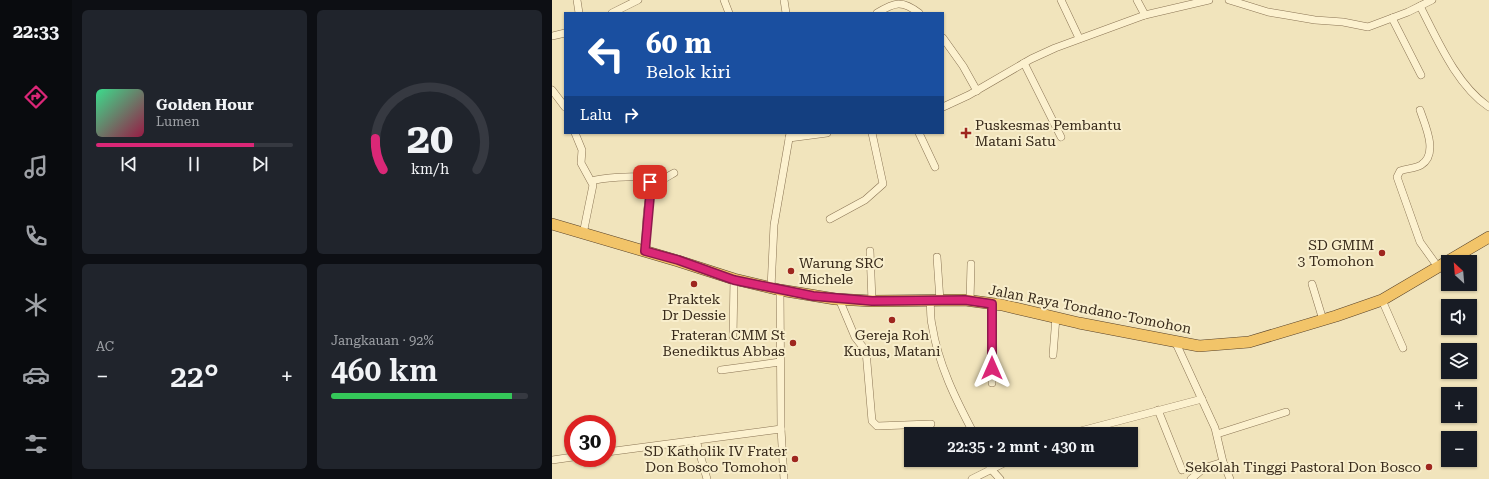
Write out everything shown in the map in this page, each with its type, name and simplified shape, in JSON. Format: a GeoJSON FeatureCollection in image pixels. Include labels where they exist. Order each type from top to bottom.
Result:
{"type":"FeatureCollection","features":[{"type":"Feature","properties":{"kind":"highway","name":"Jalan Raya Tondano-Tomohon"},"geometry":{"type":"LineString","coordinates":[[552,224],[678,260],[734,280],[776,289],[839,299],[872,301],[970,301],[992,304],[1199,346],[1249,342],[1382,300],[1489,237]]}},
{"type":"Feature","properties":{"kind":"street"},"geometry":{"type":"LineString","coordinates":[[577,0],[579,12]]}},
{"type":"Feature","properties":{"kind":"street"},"geometry":{"type":"LineString","coordinates":[[614,12],[638,0]]}},
{"type":"Feature","properties":{"kind":"street"},"geometry":{"type":"LineString","coordinates":[[724,0],[729,12]]}},
{"type":"Feature","properties":{"kind":"street"},"geometry":{"type":"LineString","coordinates":[[784,0],[786,12]]}},
{"type":"Feature","properties":{"kind":"street"},"geometry":{"type":"LineString","coordinates":[[1061,0],[1080,38]]}},
{"type":"Feature","properties":{"kind":"street"},"geometry":{"type":"LineString","coordinates":[[1137,0],[1145,15]]}},
{"type":"Feature","properties":{"kind":"street"},"geometry":{"type":"LineString","coordinates":[[944,107],[977,91],[1024,63],[1055,48],[1145,15],[1209,0]]}},
{"type":"Feature","properties":{"kind":"street"},"geometry":{"type":"LineString","coordinates":[[1229,0],[1268,12],[1315,20],[1343,22],[1368,27],[1429,1]]}},
{"type":"Feature","properties":{"kind":"street"},"geometry":{"type":"LineString","coordinates":[[879,12],[899,1],[905,2],[918,12]]}},
{"type":"Feature","properties":{"kind":"street"},"geometry":{"type":"LineString","coordinates":[[1420,6],[1449,62],[1461,79],[1478,98],[1489,107]]}},
{"type":"Feature","properties":{"kind":"street"},"geometry":{"type":"LineString","coordinates":[[1392,18],[1421,75]]}},
{"type":"Feature","properties":{"kind":"street"},"geometry":{"type":"LineString","coordinates":[[552,36],[564,32]]}},
{"type":"Feature","properties":{"kind":"street"},"geometry":{"type":"LineString","coordinates":[[944,39],[963,66],[977,91]]}},
{"type":"Feature","properties":{"kind":"street"},"geometry":{"type":"LineString","coordinates":[[1024,63],[1062,137]]}},
{"type":"Feature","properties":{"kind":"street"},"geometry":{"type":"LineString","coordinates":[[552,90],[564,106]]}},
{"type":"Feature","properties":{"kind":"street"},"geometry":{"type":"LineString","coordinates":[[1420,110],[1428,136],[1430,148],[1429,155],[1422,164],[1400,171],[1397,177],[1420,242],[1438,267]]}},
{"type":"Feature","properties":{"kind":"street"},"geometry":{"type":"LineString","coordinates":[[575,134],[582,150],[581,163],[593,185],[583,234]]}},
{"type":"Feature","properties":{"kind":"street"},"geometry":{"type":"LineString","coordinates":[[784,479],[774,225],[790,136],[815,134]]}},
{"type":"Feature","properties":{"kind":"street"},"geometry":{"type":"LineString","coordinates":[[830,219],[865,200],[883,184],[872,134]]}},
{"type":"Feature","properties":{"kind":"street"},"geometry":{"type":"LineString","coordinates":[[919,134],[935,167]]}},
{"type":"Feature","properties":{"kind":"street"},"geometry":{"type":"LineString","coordinates":[[645,251],[650,196],[654,186],[674,173]]}},
{"type":"Feature","properties":{"kind":"street"},"geometry":{"type":"LineString","coordinates":[[592,181],[601,178],[642,178],[654,186]]}},
{"type":"Feature","properties":{"kind":"street"},"geometry":{"type":"LineString","coordinates":[[870,251],[872,301]]}},
{"type":"Feature","properties":{"kind":"street"},"geometry":{"type":"LineString","coordinates":[[937,257],[935,301],[932,325],[938,353],[958,403],[970,427]]}},
{"type":"Feature","properties":{"kind":"street"},"geometry":{"type":"LineString","coordinates":[[970,301],[971,264]]}},
{"type":"Feature","properties":{"kind":"street"},"geometry":{"type":"LineString","coordinates":[[733,336],[734,280]]}},
{"type":"Feature","properties":{"kind":"street"},"geometry":{"type":"LineString","coordinates":[[1312,284],[1322,320]]}},
{"type":"Feature","properties":{"kind":"street"},"geometry":{"type":"LineString","coordinates":[[839,299],[855,337],[866,351],[873,424],[877,426],[931,424]]}},
{"type":"Feature","properties":{"kind":"street"},"geometry":{"type":"LineString","coordinates":[[1382,300],[1403,348]]}},
{"type":"Feature","properties":{"kind":"street"},"geometry":{"type":"LineString","coordinates":[[992,304],[992,383]]}},
{"type":"Feature","properties":{"kind":"street"},"geometry":{"type":"LineString","coordinates":[[1053,355],[1056,317]]}},
{"type":"Feature","properties":{"kind":"street"},"geometry":{"type":"LineString","coordinates":[[1175,340],[1217,434],[1223,462],[1230,479]]}},
{"type":"Feature","properties":{"kind":"street"},"geometry":{"type":"LineString","coordinates":[[720,370],[780,362]]}},
{"type":"Feature","properties":{"kind":"street"},"geometry":{"type":"LineString","coordinates":[[1094,427],[1202,399]]}},
{"type":"Feature","properties":{"kind":"street"},"geometry":{"type":"LineString","coordinates":[[1158,410],[1182,470]]}},
{"type":"Feature","properties":{"kind":"street"},"geometry":{"type":"LineString","coordinates":[[1217,434],[1286,412]]}},
{"type":"Feature","properties":{"kind":"street"},"geometry":{"type":"LineString","coordinates":[[616,451],[781,429]]}},
{"type":"Feature","properties":{"kind":"street"},"geometry":{"type":"LineString","coordinates":[[696,440],[707,479]]}},
{"type":"Feature","properties":{"kind":"street"},"geometry":{"type":"LineString","coordinates":[[552,460],[564,458]]}},
{"type":"Feature","properties":{"kind":"street"},"geometry":{"type":"LineString","coordinates":[[1191,479],[1204,468],[1223,462]]}},
{"type":"Feature","properties":{"kind":"street"},"geometry":{"type":"LineString","coordinates":[[972,479],[995,467]]}},
{"type":"Feature","properties":{"kind":"street"},"geometry":{"type":"LineString","coordinates":[[991,469],[1000,479]]}},
{"type":"Feature","properties":{"kind":"place","name":"Puskesmas Pembantu Matani Satu"},"geometry":{"type":"Point","coordinates":[966,133]}},
{"type":"Feature","properties":{"kind":"place","name":"SD GMIM 3 Tomohon"},"geometry":{"type":"Point","coordinates":[1382,253]}},
{"type":"Feature","properties":{"kind":"place","name":"Warung SRC Michele"},"geometry":{"type":"Point","coordinates":[791,271]}},
{"type":"Feature","properties":{"kind":"place","name":"Praktek Dr Dessie"},"geometry":{"type":"Point","coordinates":[694,284]}},
{"type":"Feature","properties":{"kind":"place","name":"Gereja Roh Kudus, Matani"},"geometry":{"type":"Point","coordinates":[892,320]}},
{"type":"Feature","properties":{"kind":"place","name":"Frateran CMM St Benediktus Abbas"},"geometry":{"type":"Point","coordinates":[793,343]}},
{"type":"Feature","properties":{"kind":"place","name":"SD Katholik IV Frater Don Bosco Tomohon"},"geometry":{"type":"Point","coordinates":[795,459]}},
{"type":"Feature","properties":{"kind":"place","name":"Sekolah Tinggi Pastoral Don Bosco"},"geometry":{"type":"Point","coordinates":[1429,467]}},
{"type":"Feature","properties":{"kind":"route"},"geometry":{"type":"LineString","coordinates":[[650,182],[654,186],[651,190],[650,196],[645,251],[678,260],[734,280],[813,296],[872,301],[965,300],[992,304],[992,368]]}}]}
